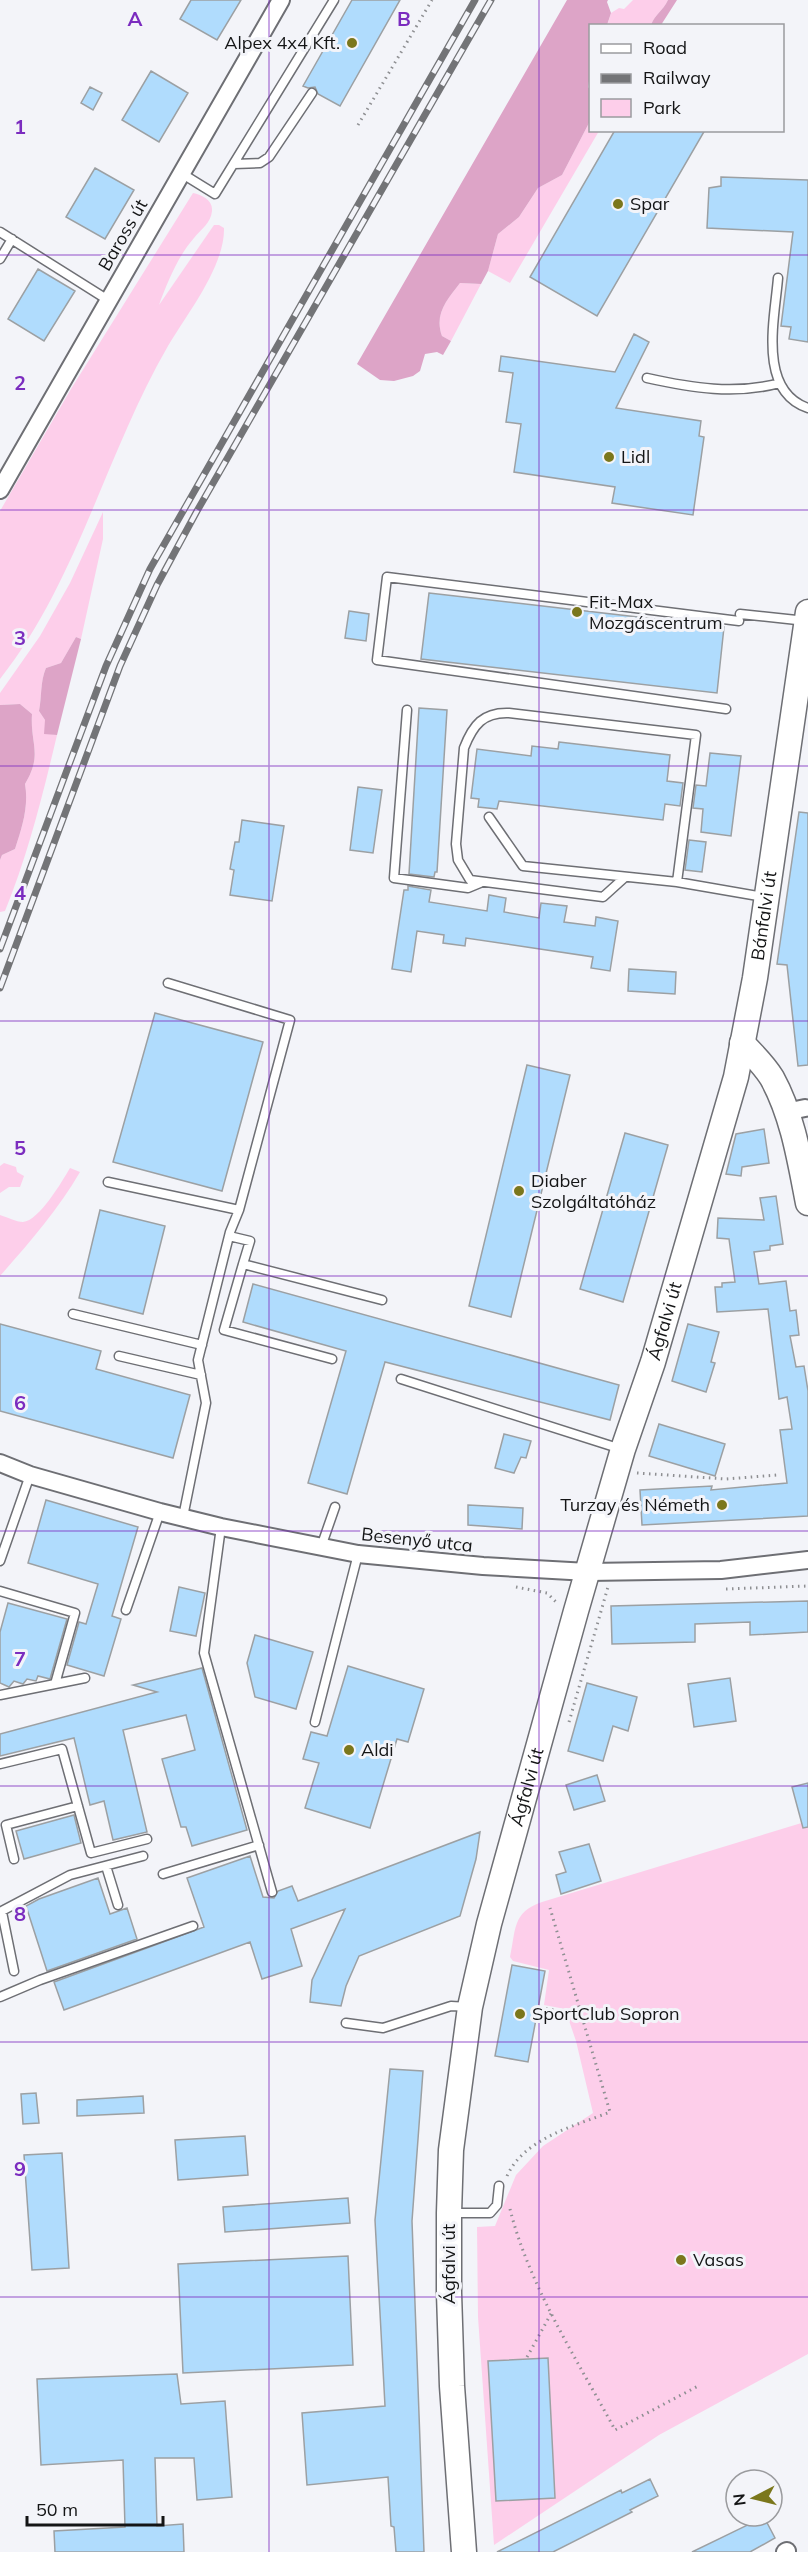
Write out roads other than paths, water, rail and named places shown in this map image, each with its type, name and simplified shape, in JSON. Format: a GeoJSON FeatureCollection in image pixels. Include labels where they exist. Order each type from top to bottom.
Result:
{"type":"FeatureCollection","features":[{"type":"Feature","properties":{"kind":"main road","name":"Bánfalvi út"},"geometry":{"type":"LineString","coordinates":[[742,1043],[755,978],[807,616]]}},
{"type":"Feature","properties":{"kind":"main road"},"geometry":{"type":"LineString","coordinates":[[742,1043],[762,1063],[771,1077],[800,1109],[799,1156],[808,1203]]}},
{"type":"Feature","properties":{"kind":"main road","name":"Ágfalvi út"},"geometry":{"type":"LineString","coordinates":[[464,2552],[452,2386],[449,2213],[451,2151],[470,2007],[489,1924],[588,1572],[724,1122],[742,1043]]}},
{"type":"Feature","properties":{"kind":"street","name":"Baross út"},"geometry":{"type":"LineString","coordinates":[[0,490],[280,0]]}},
{"type":"Feature","properties":{"kind":"street","name":"Besenyő utca"},"geometry":{"type":"LineString","coordinates":[[0,1463],[30,1475],[160,1512],[221,1527],[358,1554],[483,1566],[588,1572],[721,1570],[808,1560]]}},
{"type":"Feature","properties":{"kind":"lane"},"geometry":{"type":"LineString","coordinates":[[181,173],[215,194],[334,0]]}},
{"type":"Feature","properties":{"kind":"lane"},"geometry":{"type":"LineString","coordinates":[[234,164],[260,163],[269,158],[312,93]]}},
{"type":"Feature","properties":{"kind":"lane"},"geometry":{"type":"LineString","coordinates":[[0,232],[108,300]]}},
{"type":"Feature","properties":{"kind":"lane"},"geometry":{"type":"LineString","coordinates":[[0,259],[12,238]]}},
{"type":"Feature","properties":{"kind":"lane"},"geometry":{"type":"LineString","coordinates":[[778,278],[772,360],[780,383],[797,402],[808,408]]}},
{"type":"Feature","properties":{"kind":"lane"},"geometry":{"type":"LineString","coordinates":[[647,378],[690,387],[734,390],[762,388],[780,383]]}},
{"type":"Feature","properties":{"kind":"lane"},"geometry":{"type":"LineString","coordinates":[[726,709],[377,660],[387,577],[739,617],[807,616]]}},
{"type":"Feature","properties":{"kind":"lane"},"geometry":{"type":"LineString","coordinates":[[407,710],[394,878],[468,888],[480,883]]}},
{"type":"Feature","properties":{"kind":"lane"},"geometry":{"type":"LineString","coordinates":[[624,878],[603,897],[470,880],[458,860],[456,844],[464,748],[481,718],[497,712],[696,735],[677,882]]}},
{"type":"Feature","properties":{"kind":"lane"},"geometry":{"type":"LineString","coordinates":[[489,817],[523,866],[677,882],[766,897]]}},
{"type":"Feature","properties":{"kind":"lane"},"geometry":{"type":"LineString","coordinates":[[168,983],[290,1020],[201,1345],[198,1360],[206,1403],[183,1517]]}},
{"type":"Feature","properties":{"kind":"lane"},"geometry":{"type":"LineString","coordinates":[[108,1182],[238,1210]]}},
{"type":"Feature","properties":{"kind":"lane"},"geometry":{"type":"LineString","coordinates":[[230,1234],[250,1241],[224,1330],[332,1359]]}},
{"type":"Feature","properties":{"kind":"lane"},"geometry":{"type":"LineString","coordinates":[[243,1264],[382,1300]]}},
{"type":"Feature","properties":{"kind":"lane"},"geometry":{"type":"LineString","coordinates":[[73,1314],[201,1345]]}},
{"type":"Feature","properties":{"kind":"lane"},"geometry":{"type":"LineString","coordinates":[[118,1356],[201,1375]]}},
{"type":"Feature","properties":{"kind":"lane"},"geometry":{"type":"LineString","coordinates":[[401,1379],[621,1460]]}},
{"type":"Feature","properties":{"kind":"lane"},"geometry":{"type":"LineString","coordinates":[[0,1561],[30,1475]]}},
{"type":"Feature","properties":{"kind":"lane"},"geometry":{"type":"LineString","coordinates":[[321,1548],[335,1507]]}},
{"type":"Feature","properties":{"kind":"lane"},"geometry":{"type":"LineString","coordinates":[[126,1610],[160,1512]]}},
{"type":"Feature","properties":{"kind":"lane"},"geometry":{"type":"LineString","coordinates":[[221,1527],[204,1653],[272,1892]]}},
{"type":"Feature","properties":{"kind":"lane"},"geometry":{"type":"LineString","coordinates":[[315,1722],[358,1554]]}},
{"type":"Feature","properties":{"kind":"lane"},"geometry":{"type":"LineString","coordinates":[[0,1591],[75,1613],[55,1684]]}},
{"type":"Feature","properties":{"kind":"lane"},"geometry":{"type":"LineString","coordinates":[[0,1695],[85,1678]]}},
{"type":"Feature","properties":{"kind":"lane"},"geometry":{"type":"LineString","coordinates":[[0,1764],[62,1749],[91,1853],[147,1839]]}},
{"type":"Feature","properties":{"kind":"lane"},"geometry":{"type":"LineString","coordinates":[[14,1860],[6,1825],[78,1806]]}},
{"type":"Feature","properties":{"kind":"lane"},"geometry":{"type":"LineString","coordinates":[[163,1874],[259,1845]]}},
{"type":"Feature","properties":{"kind":"lane"},"geometry":{"type":"LineString","coordinates":[[14,1971],[1,1912],[70,1875],[143,1856]]}},
{"type":"Feature","properties":{"kind":"lane"},"geometry":{"type":"LineString","coordinates":[[106,1866],[118,1905]]}},
{"type":"Feature","properties":{"kind":"lane"},"geometry":{"type":"LineString","coordinates":[[0,1996],[193,1926]]}},
{"type":"Feature","properties":{"kind":"lane"},"geometry":{"type":"LineString","coordinates":[[346,2023],[383,2028],[451,2006],[470,2007]]}},
{"type":"Feature","properties":{"kind":"lane"},"geometry":{"type":"LineString","coordinates":[[449,2213],[490,2213],[496,2205],[502,2183]]}},
{"type":"Feature","properties":{"kind":"railway"},"geometry":{"type":"LineString","coordinates":[[0,949],[106,666],[150,569],[475,0]]}},
{"type":"Feature","properties":{"kind":"railway"},"geometry":{"type":"LineString","coordinates":[[0,988],[120,666],[157,585],[197,511],[491,0]]}},
{"type":"Feature","properties":{"kind":"place","name":"Alpex 4x4 Kft."},"geometry":{"type":"Point","coordinates":[352,43]}},
{"type":"Feature","properties":{"kind":"place","name":"Spar"},"geometry":{"type":"Point","coordinates":[618,204]}},
{"type":"Feature","properties":{"kind":"place","name":"Lidl"},"geometry":{"type":"Point","coordinates":[609,457]}},
{"type":"Feature","properties":{"kind":"place","name":"Fit-Max Mozgáscentrum"},"geometry":{"type":"Point","coordinates":[577,612]}},
{"type":"Feature","properties":{"kind":"place","name":"Diaber Szolgáltatóház"},"geometry":{"type":"Point","coordinates":[519,1191]}},
{"type":"Feature","properties":{"kind":"place","name":"Turzay és Németh"},"geometry":{"type":"Point","coordinates":[722,1505]}},
{"type":"Feature","properties":{"kind":"place","name":"Aldi"},"geometry":{"type":"Point","coordinates":[349,1750]}},
{"type":"Feature","properties":{"kind":"place","name":"SportClub Sopron"},"geometry":{"type":"Point","coordinates":[520,2014]}},
{"type":"Feature","properties":{"kind":"place","name":"Vasas"},"geometry":{"type":"Point","coordinates":[681,2260]}}]}
